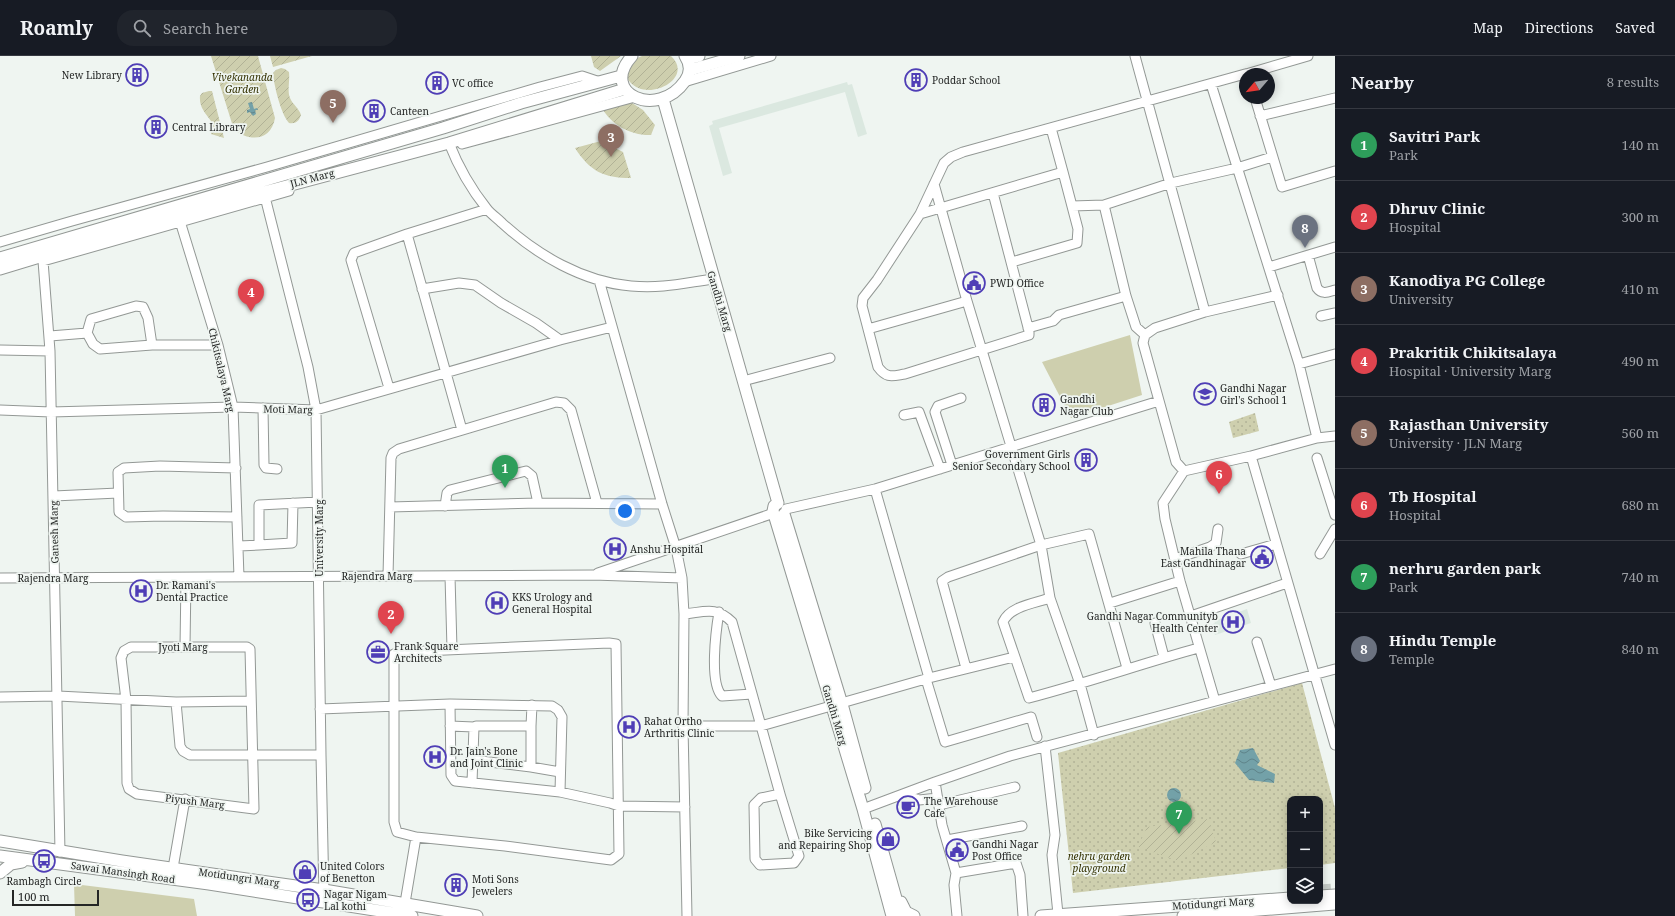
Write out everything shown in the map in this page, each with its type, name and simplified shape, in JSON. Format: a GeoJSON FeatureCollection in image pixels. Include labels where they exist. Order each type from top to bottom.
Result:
{"type":"FeatureCollection","features":[{"type":"Feature","properties":{"kind":"main road"},"geometry":{"type":"LineString","coordinates":[[632,56],[626,63],[621,76],[622,83],[625,90],[635,97],[642,100],[651,101],[672,95],[684,82],[688,62]]}},
{"type":"Feature","properties":{"kind":"main road"},"geometry":{"type":"LineString","coordinates":[[688,62],[699,56]]}},
{"type":"Feature","properties":{"kind":"main road"},"geometry":{"type":"LineString","coordinates":[[688,62],[739,56]]}},
{"type":"Feature","properties":{"kind":"main road","name":"JLN Marg"},"geometry":{"type":"LineString","coordinates":[[3,255],[443,128],[521,103],[621,76]]}},
{"type":"Feature","properties":{"kind":"main road","name":"JLN Marg"},"geometry":{"type":"LineString","coordinates":[[0,269],[44,259],[264,195],[450,145],[625,90]]}},
{"type":"Feature","properties":{"kind":"main road","name":"Gandhi Marg"},"geometry":{"type":"LineString","coordinates":[[662,99],[713,279],[721,302],[779,511],[867,808]]}},
{"type":"Feature","properties":{"kind":"main road"},"geometry":{"type":"LineString","coordinates":[[0,275],[44,259]]}},
{"type":"Feature","properties":{"kind":"main road"},"geometry":{"type":"LineString","coordinates":[[867,808],[889,871],[905,910],[910,915],[914,916]]}},
{"type":"Feature","properties":{"kind":"main road"},"geometry":{"type":"LineString","coordinates":[[867,808],[892,916]]}},
{"type":"Feature","properties":{"kind":"main road","name":"Motidungri Marg"},"geometry":{"type":"LineString","coordinates":[[0,841],[60,852],[324,890],[477,916]]}},
{"type":"Feature","properties":{"kind":"main road","name":"Sawai Mansingh Road"},"geometry":{"type":"LineString","coordinates":[[0,856],[412,916]]}},
{"type":"Feature","properties":{"kind":"main road"},"geometry":{"type":"LineString","coordinates":[[0,873],[11,864],[34,860]]}},
{"type":"Feature","properties":{"kind":"main road"},"geometry":{"type":"LineString","coordinates":[[889,871],[900,916]]}},
{"type":"Feature","properties":{"kind":"main road"},"geometry":{"type":"LineString","coordinates":[[1323,896],[1335,895]]}},
{"type":"Feature","properties":{"kind":"main road"},"geometry":{"type":"LineString","coordinates":[[886,916],[888,913],[887,898]]}},
{"type":"Feature","properties":{"kind":"main road"},"geometry":{"type":"LineString","coordinates":[[1183,916],[1276,913],[1294,909],[1335,904]]}},
{"type":"Feature","properties":{"kind":"main road","name":"Motidungri Marg"},"geometry":{"type":"LineString","coordinates":[[1041,916],[1058,914],[1294,909]]}},
{"type":"Feature","properties":{"kind":"street"},"geometry":{"type":"LineString","coordinates":[[684,82],[771,56]]}},
{"type":"Feature","properties":{"kind":"street"},"geometry":{"type":"LineString","coordinates":[[1135,56],[1171,183],[1205,312]]}},
{"type":"Feature","properties":{"kind":"street"},"geometry":{"type":"LineString","coordinates":[[1267,68],[1308,56]]}},
{"type":"Feature","properties":{"kind":"street"},"geometry":{"type":"LineString","coordinates":[[0,242],[267,167],[540,86],[582,76],[600,82]]}},
{"type":"Feature","properties":{"kind":"street"},"geometry":{"type":"LineString","coordinates":[[993,193],[1012,262],[1029,335],[905,374],[890,376],[884,374],[878,367],[862,306],[863,298],[877,280],[920,214],[944,163],[951,157],[963,152],[1239,76]]}},
{"type":"Feature","properties":{"kind":"street"},"geometry":{"type":"LineString","coordinates":[[1210,84],[1299,364],[1317,438]]}},
{"type":"Feature","properties":{"kind":"street"},"geometry":{"type":"LineString","coordinates":[[635,97],[450,145],[468,182],[487,209],[540,253],[572,270],[599,280],[630,286],[664,287],[713,279]]}},
{"type":"Feature","properties":{"kind":"street"},"geometry":{"type":"LineString","coordinates":[[1260,116],[1334,101]]}},
{"type":"Feature","properties":{"kind":"street"},"geometry":{"type":"LineString","coordinates":[[1257,104],[1282,186],[1335,171]]}},
{"type":"Feature","properties":{"kind":"street"},"geometry":{"type":"LineString","coordinates":[[1012,262],[1077,242],[1078,229],[1051,128]]}},
{"type":"Feature","properties":{"kind":"street"},"geometry":{"type":"LineString","coordinates":[[1072,206],[1104,205],[1171,183],[1237,168],[1272,157]]}},
{"type":"Feature","properties":{"kind":"street"},"geometry":{"type":"LineString","coordinates":[[920,214],[1063,172]]}},
{"type":"Feature","properties":{"kind":"street","name":"University Marg"},"geometry":{"type":"LineString","coordinates":[[260,180],[308,367],[316,410],[320,755],[324,902]]}},
{"type":"Feature","properties":{"kind":"street"},"geometry":{"type":"LineString","coordinates":[[934,184],[967,301],[1012,447],[1040,545],[1050,598],[1080,684],[1094,735]]}},
{"type":"Feature","properties":{"kind":"street"},"geometry":{"type":"LineString","coordinates":[[1104,205],[1126,296],[1136,326],[1145,335]]}},
{"type":"Feature","properties":{"kind":"street"},"geometry":{"type":"LineString","coordinates":[[389,388],[351,260],[354,253],[360,249],[487,209]]}},
{"type":"Feature","properties":{"kind":"street","name":"Chikitsalaya Marg"},"geometry":{"type":"LineString","coordinates":[[179,219],[218,345],[233,407],[239,577]]}},
{"type":"Feature","properties":{"kind":"street"},"geometry":{"type":"LineString","coordinates":[[406,234],[462,430]]}},
{"type":"Feature","properties":{"kind":"street"},"geometry":{"type":"LineString","coordinates":[[1269,267],[1335,247]]}},
{"type":"Feature","properties":{"kind":"street"},"geometry":{"type":"LineString","coordinates":[[1308,255],[1319,292],[1324,293],[1335,290]]}},
{"type":"Feature","properties":{"kind":"street","name":"Ganesh Marg"},"geometry":{"type":"LineString","coordinates":[[44,259],[50,336],[60,852]]}},
{"type":"Feature","properties":{"kind":"street"},"geometry":{"type":"LineString","coordinates":[[599,280],[662,504],[676,548],[682,578],[684,614],[683,726],[687,916]]}},
{"type":"Feature","properties":{"kind":"street"},"geometry":{"type":"LineString","coordinates":[[422,289],[459,283],[475,285],[501,303],[536,323],[560,340]]}},
{"type":"Feature","properties":{"kind":"street"},"geometry":{"type":"LineString","coordinates":[[1184,471],[1176,462],[1143,343],[1145,335],[1155,328],[1205,312],[1278,295]]}},
{"type":"Feature","properties":{"kind":"street"},"geometry":{"type":"LineString","coordinates":[[1028,328],[1053,321],[1059,315],[1126,296]]}},
{"type":"Feature","properties":{"kind":"street"},"geometry":{"type":"LineString","coordinates":[[868,328],[967,301]]}},
{"type":"Feature","properties":{"kind":"street"},"geometry":{"type":"LineString","coordinates":[[152,345],[148,318],[143,307],[136,306],[91,319],[87,333],[93,344],[100,349],[152,345],[218,345]]}},
{"type":"Feature","properties":{"kind":"street"},"geometry":{"type":"LineString","coordinates":[[1321,316],[1335,313]]}},
{"type":"Feature","properties":{"kind":"street","name":"Moti Marg"},"geometry":{"type":"LineString","coordinates":[[0,410],[51,412],[233,407],[316,410],[560,340],[612,328]]}},
{"type":"Feature","properties":{"kind":"street"},"geometry":{"type":"LineString","coordinates":[[50,336],[87,333]]}},
{"type":"Feature","properties":{"kind":"street"},"geometry":{"type":"LineString","coordinates":[[0,350],[50,350]]}},
{"type":"Feature","properties":{"kind":"street"},"geometry":{"type":"LineString","coordinates":[[1299,364],[1335,354]]}},
{"type":"Feature","properties":{"kind":"street"},"geometry":{"type":"LineString","coordinates":[[743,382],[830,358]]}},
{"type":"Feature","properties":{"kind":"street"},"geometry":{"type":"LineString","coordinates":[[952,465],[935,412],[938,406],[961,398]]}},
{"type":"Feature","properties":{"kind":"street"},"geometry":{"type":"LineString","coordinates":[[593,575],[676,548],[779,511],[875,489],[1159,401]]}},
{"type":"Feature","properties":{"kind":"street"},"geometry":{"type":"LineString","coordinates":[[388,576],[390,458],[393,452],[399,449],[556,402],[564,403],[571,410],[597,503]]}},
{"type":"Feature","properties":{"kind":"street"},"geometry":{"type":"LineString","coordinates":[[263,408],[264,465],[266,468],[277,469]]}},
{"type":"Feature","properties":{"kind":"street"},"geometry":{"type":"LineString","coordinates":[[904,416],[919,412],[940,469]]}},
{"type":"Feature","properties":{"kind":"street"},"geometry":{"type":"LineString","coordinates":[[1215,701],[1198,648],[1191,616],[1180,581],[1162,503],[1184,471],[1251,456],[1317,438],[1335,436]]}},
{"type":"Feature","properties":{"kind":"street"},"geometry":{"type":"LineString","coordinates":[[1251,456],[1314,675],[1331,716],[1335,745]]}},
{"type":"Feature","properties":{"kind":"street"},"geometry":{"type":"LineString","coordinates":[[1317,458],[1335,514]]}},
{"type":"Feature","properties":{"kind":"street"},"geometry":{"type":"LineString","coordinates":[[236,468],[160,466],[124,468],[118,472],[118,493],[119,512],[126,517],[237,517]]}},
{"type":"Feature","properties":{"kind":"street"},"geometry":{"type":"LineString","coordinates":[[446,506],[447,493],[450,490],[526,470],[532,476],[538,503]]}},
{"type":"Feature","properties":{"kind":"street"},"geometry":{"type":"LineString","coordinates":[[875,489],[945,742],[1031,717],[1036,737]]}},
{"type":"Feature","properties":{"kind":"street"},"geometry":{"type":"LineString","coordinates":[[54,496],[118,493]]}},
{"type":"Feature","properties":{"kind":"street"},"geometry":{"type":"LineString","coordinates":[[259,545],[259,505],[318,502]]}},
{"type":"Feature","properties":{"kind":"street"},"geometry":{"type":"LineString","coordinates":[[239,546],[292,543],[293,503]]}},
{"type":"Feature","properties":{"kind":"street"},"geometry":{"type":"LineString","coordinates":[[390,507],[538,503],[662,504]]}},
{"type":"Feature","properties":{"kind":"street"},"geometry":{"type":"LineString","coordinates":[[1175,559],[1210,547],[1216,543],[1218,529]]}},
{"type":"Feature","properties":{"kind":"street"},"geometry":{"type":"LineString","coordinates":[[1320,554],[1335,529]]}},
{"type":"Feature","properties":{"kind":"street"},"geometry":{"type":"LineString","coordinates":[[966,668],[942,582],[948,577],[1040,545],[1088,534],[1110,603],[1127,668]]}},
{"type":"Feature","properties":{"kind":"street"},"geometry":{"type":"LineString","coordinates":[[1241,554],[1276,544]]}},
{"type":"Feature","properties":{"kind":"street","name":"Rajendra Marg"},"geometry":{"type":"LineString","coordinates":[[0,578],[593,575],[682,578]]}},
{"type":"Feature","properties":{"kind":"street"},"geometry":{"type":"LineString","coordinates":[[450,576],[452,649]]}},
{"type":"Feature","properties":{"kind":"street"},"geometry":{"type":"LineString","coordinates":[[185,647],[186,578]]}},
{"type":"Feature","properties":{"kind":"street"},"geometry":{"type":"LineString","coordinates":[[1110,603],[1180,581]]}},
{"type":"Feature","properties":{"kind":"street"},"geometry":{"type":"LineString","coordinates":[[1191,616],[1288,582]]}},
{"type":"Feature","properties":{"kind":"street"},"geometry":{"type":"LineString","coordinates":[[1050,598],[1011,612],[1006,616],[1003,622],[1029,698],[1198,648]]}},
{"type":"Feature","properties":{"kind":"street"},"geometry":{"type":"LineString","coordinates":[[684,614],[719,612],[725,615],[732,622],[799,856],[794,863],[760,865],[755,859],[754,805],[761,798],[780,794]]}},
{"type":"Feature","properties":{"kind":"street"},"geometry":{"type":"LineString","coordinates":[[719,612],[715,648],[716,687],[722,696],[752,694]]}},
{"type":"Feature","properties":{"kind":"street"},"geometry":{"type":"LineString","coordinates":[[1155,623],[1164,657]]}},
{"type":"Feature","properties":{"kind":"street"},"geometry":{"type":"LineString","coordinates":[[1257,642],[1271,686]]}},
{"type":"Feature","properties":{"kind":"street"},"geometry":{"type":"LineString","coordinates":[[616,644],[619,854],[611,860],[400,834],[395,828],[394,822],[394,707],[394,654],[400,652],[616,644]]}},
{"type":"Feature","properties":{"kind":"street","name":"Jyoti Marg"},"geometry":{"type":"LineString","coordinates":[[126,700],[121,658],[124,651],[131,647],[247,647],[250,649],[251,701]]}},
{"type":"Feature","properties":{"kind":"street"},"geometry":{"type":"LineString","coordinates":[[683,726],[761,726],[966,668],[1014,657]]}},
{"type":"Feature","properties":{"kind":"street"},"geometry":{"type":"LineString","coordinates":[[867,808],[935,782],[1044,746],[1094,735],[1335,668]]}},
{"type":"Feature","properties":{"kind":"street"},"geometry":{"type":"LineString","coordinates":[[0,696],[58,696],[176,702],[251,701],[252,755]]}},
{"type":"Feature","properties":{"kind":"street","name":"Piyush Marg"},"geometry":{"type":"LineString","coordinates":[[126,700],[126,783],[129,789],[137,794],[254,809],[252,755]]}},
{"type":"Feature","properties":{"kind":"street"},"geometry":{"type":"LineString","coordinates":[[176,702],[180,746],[183,751],[190,755],[320,755]]}},
{"type":"Feature","properties":{"kind":"street"},"geometry":{"type":"LineString","coordinates":[[320,709],[450,704],[552,706],[558,710],[562,717],[560,792]]}},
{"type":"Feature","properties":{"kind":"street"},"geometry":{"type":"LineString","coordinates":[[450,704],[451,775],[455,781],[560,792],[619,806],[684,807]]}},
{"type":"Feature","properties":{"kind":"street"},"geometry":{"type":"LineString","coordinates":[[530,768],[532,705]]}},
{"type":"Feature","properties":{"kind":"street"},"geometry":{"type":"LineString","coordinates":[[450,726],[531,726]]}},
{"type":"Feature","properties":{"kind":"street"},"geometry":{"type":"LineString","coordinates":[[472,783],[474,727]]}},
{"type":"Feature","properties":{"kind":"street"},"geometry":{"type":"LineString","coordinates":[[1044,746],[1055,834],[1052,855],[1058,914]]}},
{"type":"Feature","properties":{"kind":"street"},"geometry":{"type":"LineString","coordinates":[[473,760],[560,772]]}},
{"type":"Feature","properties":{"kind":"street"},"geometry":{"type":"LineString","coordinates":[[935,782],[942,825],[956,873],[954,886],[957,916]]}},
{"type":"Feature","properties":{"kind":"street"},"geometry":{"type":"LineString","coordinates":[[903,794],[919,800],[939,802],[1015,787]]}},
{"type":"Feature","properties":{"kind":"street"},"geometry":{"type":"LineString","coordinates":[[173,868],[185,799]]}},
{"type":"Feature","properties":{"kind":"street"},"geometry":{"type":"LineString","coordinates":[[947,840],[1022,826]]}},
{"type":"Feature","properties":{"kind":"street"},"geometry":{"type":"LineString","coordinates":[[405,903],[416,837]]}},
{"type":"Feature","properties":{"kind":"street"},"geometry":{"type":"LineString","coordinates":[[956,873],[1016,863],[1020,875],[1023,916]]}},
{"type":"Feature","properties":{"kind":"shaded area"},"geometry":{"type":"Polygon","coordinates":[[[847,82],[848,85],[852,84],[867,134],[858,137],[845,92],[719,128],[732,173],[723,176],[709,126],[713,124],[712,121],[847,82]]]}},
{"type":"Feature","properties":{"kind":"shaded area","name":"Gandhi Nagar Communityb Health Center"},"geometry":{"type":"Polygon","coordinates":[[[1247,609],[1251,623],[1215,635],[1211,625],[1215,623],[1214,621],[1247,609]]]}},
{"type":"Feature","properties":{"kind":"green space","name":"Vivekananda Garden"},"geometry":{"type":"Polygon","coordinates":[[[211,56],[258,56],[275,118],[273,126],[264,135],[253,138],[240,134],[234,130],[211,56]]]}},
{"type":"Feature","properties":{"kind":"green space"},"geometry":{"type":"Polygon","coordinates":[[[270,56],[312,56],[273,67],[270,56]]]}},
{"type":"Feature","properties":{"kind":"green space"},"geometry":{"type":"Polygon","coordinates":[[[591,56],[621,56],[600,71],[594,67],[591,56]]]}},
{"type":"Feature","properties":{"kind":"green space"},"geometry":{"type":"Polygon","coordinates":[[[642,56],[671,56],[677,64],[677,72],[673,79],[666,85],[657,89],[647,90],[638,88],[630,82],[627,72],[635,60],[642,56]]]}},
{"type":"Feature","properties":{"kind":"green space"},"geometry":{"type":"Polygon","coordinates":[[[281,68],[289,72],[289,95],[301,115],[294,123],[289,123],[286,119],[276,92],[273,73],[281,68]]]}},
{"type":"Feature","properties":{"kind":"green space"},"geometry":{"type":"Polygon","coordinates":[[[212,91],[224,138],[211,134],[211,121],[201,107],[200,96],[202,93],[212,91]]]}},
{"type":"Feature","properties":{"kind":"green space"},"geometry":{"type":"Polygon","coordinates":[[[629,101],[643,110],[655,125],[651,135],[637,134],[623,128],[611,120],[602,108],[629,101]]]}},
{"type":"Feature","properties":{"kind":"green space"},"geometry":{"type":"Polygon","coordinates":[[[601,141],[623,152],[631,178],[613,177],[598,172],[586,162],[575,148],[601,141]]]}},
{"type":"Feature","properties":{"kind":"green space"},"geometry":{"type":"Polygon","coordinates":[[[1130,335],[1142,395],[1071,418],[1042,362],[1130,335]]]}},
{"type":"Feature","properties":{"kind":"green space"},"geometry":{"type":"Polygon","coordinates":[[[1255,413],[1259,431],[1233,438],[1229,422],[1255,413]]]}},
{"type":"Feature","properties":{"kind":"green space","name":"nehru garden playground"},"geometry":{"type":"Polygon","coordinates":[[[1302,683],[1335,808],[1335,863],[1323,865],[1323,796],[1287,796],[1287,868],[1073,893],[1058,753],[1302,683]]]}},
{"type":"Feature","properties":{"kind":"green space"},"geometry":{"type":"Polygon","coordinates":[[[1208,819],[1216,842],[1178,861],[1139,847],[1147,827],[1208,819]]]}},
{"type":"Feature","properties":{"kind":"green space"},"geometry":{"type":"Polygon","coordinates":[[[74,884],[194,899],[197,916],[75,916],[74,884]]]}},
{"type":"Feature","properties":{"kind":"water"},"geometry":{"type":"Polygon","coordinates":[[[252,102],[254,109],[257,108],[258,110],[255,110],[256,114],[253,116],[250,112],[247,113],[247,110],[250,109],[248,103],[252,102]]]}},
{"type":"Feature","properties":{"kind":"water"},"geometry":{"type":"Polygon","coordinates":[[[1253,748],[1260,761],[1257,765],[1275,774],[1274,783],[1249,780],[1235,763],[1240,750],[1253,748]]]}},
{"type":"Feature","properties":{"kind":"water"},"geometry":{"type":"Polygon","coordinates":[[[1174,788],[1179,790],[1181,795],[1179,800],[1174,802],[1169,800],[1167,795],[1169,790],[1174,788]]]}},
{"type":"Feature","properties":{"kind":"tunnel"},"geometry":{"type":"LineString","coordinates":[[1323,890],[1335,889]]}},
{"type":"Feature","properties":{"kind":"tunnel"},"geometry":{"type":"LineString","coordinates":[[1295,904],[1295,916]]}},
{"type":"Feature","properties":{"kind":"place","name":"New Library"},"geometry":{"type":"Point","coordinates":[137,75]}},
{"type":"Feature","properties":{"kind":"place","name":"Poddar School"},"geometry":{"type":"Point","coordinates":[916,80]}},
{"type":"Feature","properties":{"kind":"place","name":"VC office"},"geometry":{"type":"Point","coordinates":[437,83]}},
{"type":"Feature","properties":{"kind":"place","name":"Canteen"},"geometry":{"type":"Point","coordinates":[374,111]}},
{"type":"Feature","properties":{"kind":"place","name":"Rajasthan University"},"geometry":{"type":"Point","coordinates":[333,123]}},
{"type":"Feature","properties":{"kind":"place","name":"Central Library"},"geometry":{"type":"Point","coordinates":[156,127]}},
{"type":"Feature","properties":{"kind":"place","name":"Kanodiya PG College"},"geometry":{"type":"Point","coordinates":[611,157]}},
{"type":"Feature","properties":{"kind":"place","name":"Hindu Temple"},"geometry":{"type":"Point","coordinates":[1305,248]}},
{"type":"Feature","properties":{"kind":"place","name":"PWD Office"},"geometry":{"type":"Point","coordinates":[974,283]}},
{"type":"Feature","properties":{"kind":"place","name":"Prakritik Chikitsalaya"},"geometry":{"type":"Point","coordinates":[251,312]}},
{"type":"Feature","properties":{"kind":"place","name":"Gandhi Nagar Girl's School 1"},"geometry":{"type":"Point","coordinates":[1205,394]}},
{"type":"Feature","properties":{"kind":"place","name":"Gandhi Nagar Club"},"geometry":{"type":"Point","coordinates":[1044,405]}},
{"type":"Feature","properties":{"kind":"place","name":"Government Girls Senior Secondary School"},"geometry":{"type":"Point","coordinates":[1086,460]}},
{"type":"Feature","properties":{"kind":"place","name":"Savitri Park"},"geometry":{"type":"Point","coordinates":[505,488]}},
{"type":"Feature","properties":{"kind":"place","name":"Tb Hospital"},"geometry":{"type":"Point","coordinates":[1219,494]}},
{"type":"Feature","properties":{"kind":"place","name":"Anshu Hospital"},"geometry":{"type":"Point","coordinates":[615,549]}},
{"type":"Feature","properties":{"kind":"place","name":"Mahila Thana East Gandhinagar"},"geometry":{"type":"Point","coordinates":[1262,557]}},
{"type":"Feature","properties":{"kind":"place","name":"Dr. Ramani's Dental Practice"},"geometry":{"type":"Point","coordinates":[141,591]}},
{"type":"Feature","properties":{"kind":"place","name":"KKS Urology and General Hospital"},"geometry":{"type":"Point","coordinates":[497,603]}},
{"type":"Feature","properties":{"kind":"place","name":"Gandhi Nagar Communityb Health Center"},"geometry":{"type":"Point","coordinates":[1233,622]}},
{"type":"Feature","properties":{"kind":"place","name":"Dhruv Clinic"},"geometry":{"type":"Point","coordinates":[391,634]}},
{"type":"Feature","properties":{"kind":"place","name":"Frank Square Architects"},"geometry":{"type":"Point","coordinates":[378,652]}},
{"type":"Feature","properties":{"kind":"place","name":"Rahat Ortho Arthritis Clinic"},"geometry":{"type":"Point","coordinates":[629,727]}},
{"type":"Feature","properties":{"kind":"place","name":"Dr. Jain's Bone and Joint Clinic"},"geometry":{"type":"Point","coordinates":[435,757]}},
{"type":"Feature","properties":{"kind":"place","name":"The Warehouse Cafe"},"geometry":{"type":"Point","coordinates":[908,807]}},
{"type":"Feature","properties":{"kind":"place","name":"nerhru garden park"},"geometry":{"type":"Point","coordinates":[1179,834]}},
{"type":"Feature","properties":{"kind":"place","name":"Bike Servicing and Repairing Shop"},"geometry":{"type":"Point","coordinates":[888,839]}},
{"type":"Feature","properties":{"kind":"place","name":"Gandhi Nagar Post Office"},"geometry":{"type":"Point","coordinates":[957,850]}},
{"type":"Feature","properties":{"kind":"place","name":"Rambagh Circle"},"geometry":{"type":"Point","coordinates":[44,861]}},
{"type":"Feature","properties":{"kind":"place","name":"United Colors of Benetton"},"geometry":{"type":"Point","coordinates":[305,872]}},
{"type":"Feature","properties":{"kind":"place","name":"Moti Sons Jewelers"},"geometry":{"type":"Point","coordinates":[456,885]}},
{"type":"Feature","properties":{"kind":"place","name":"Nagar Nigam Lal kothi"},"geometry":{"type":"Point","coordinates":[308,900]}}]}
